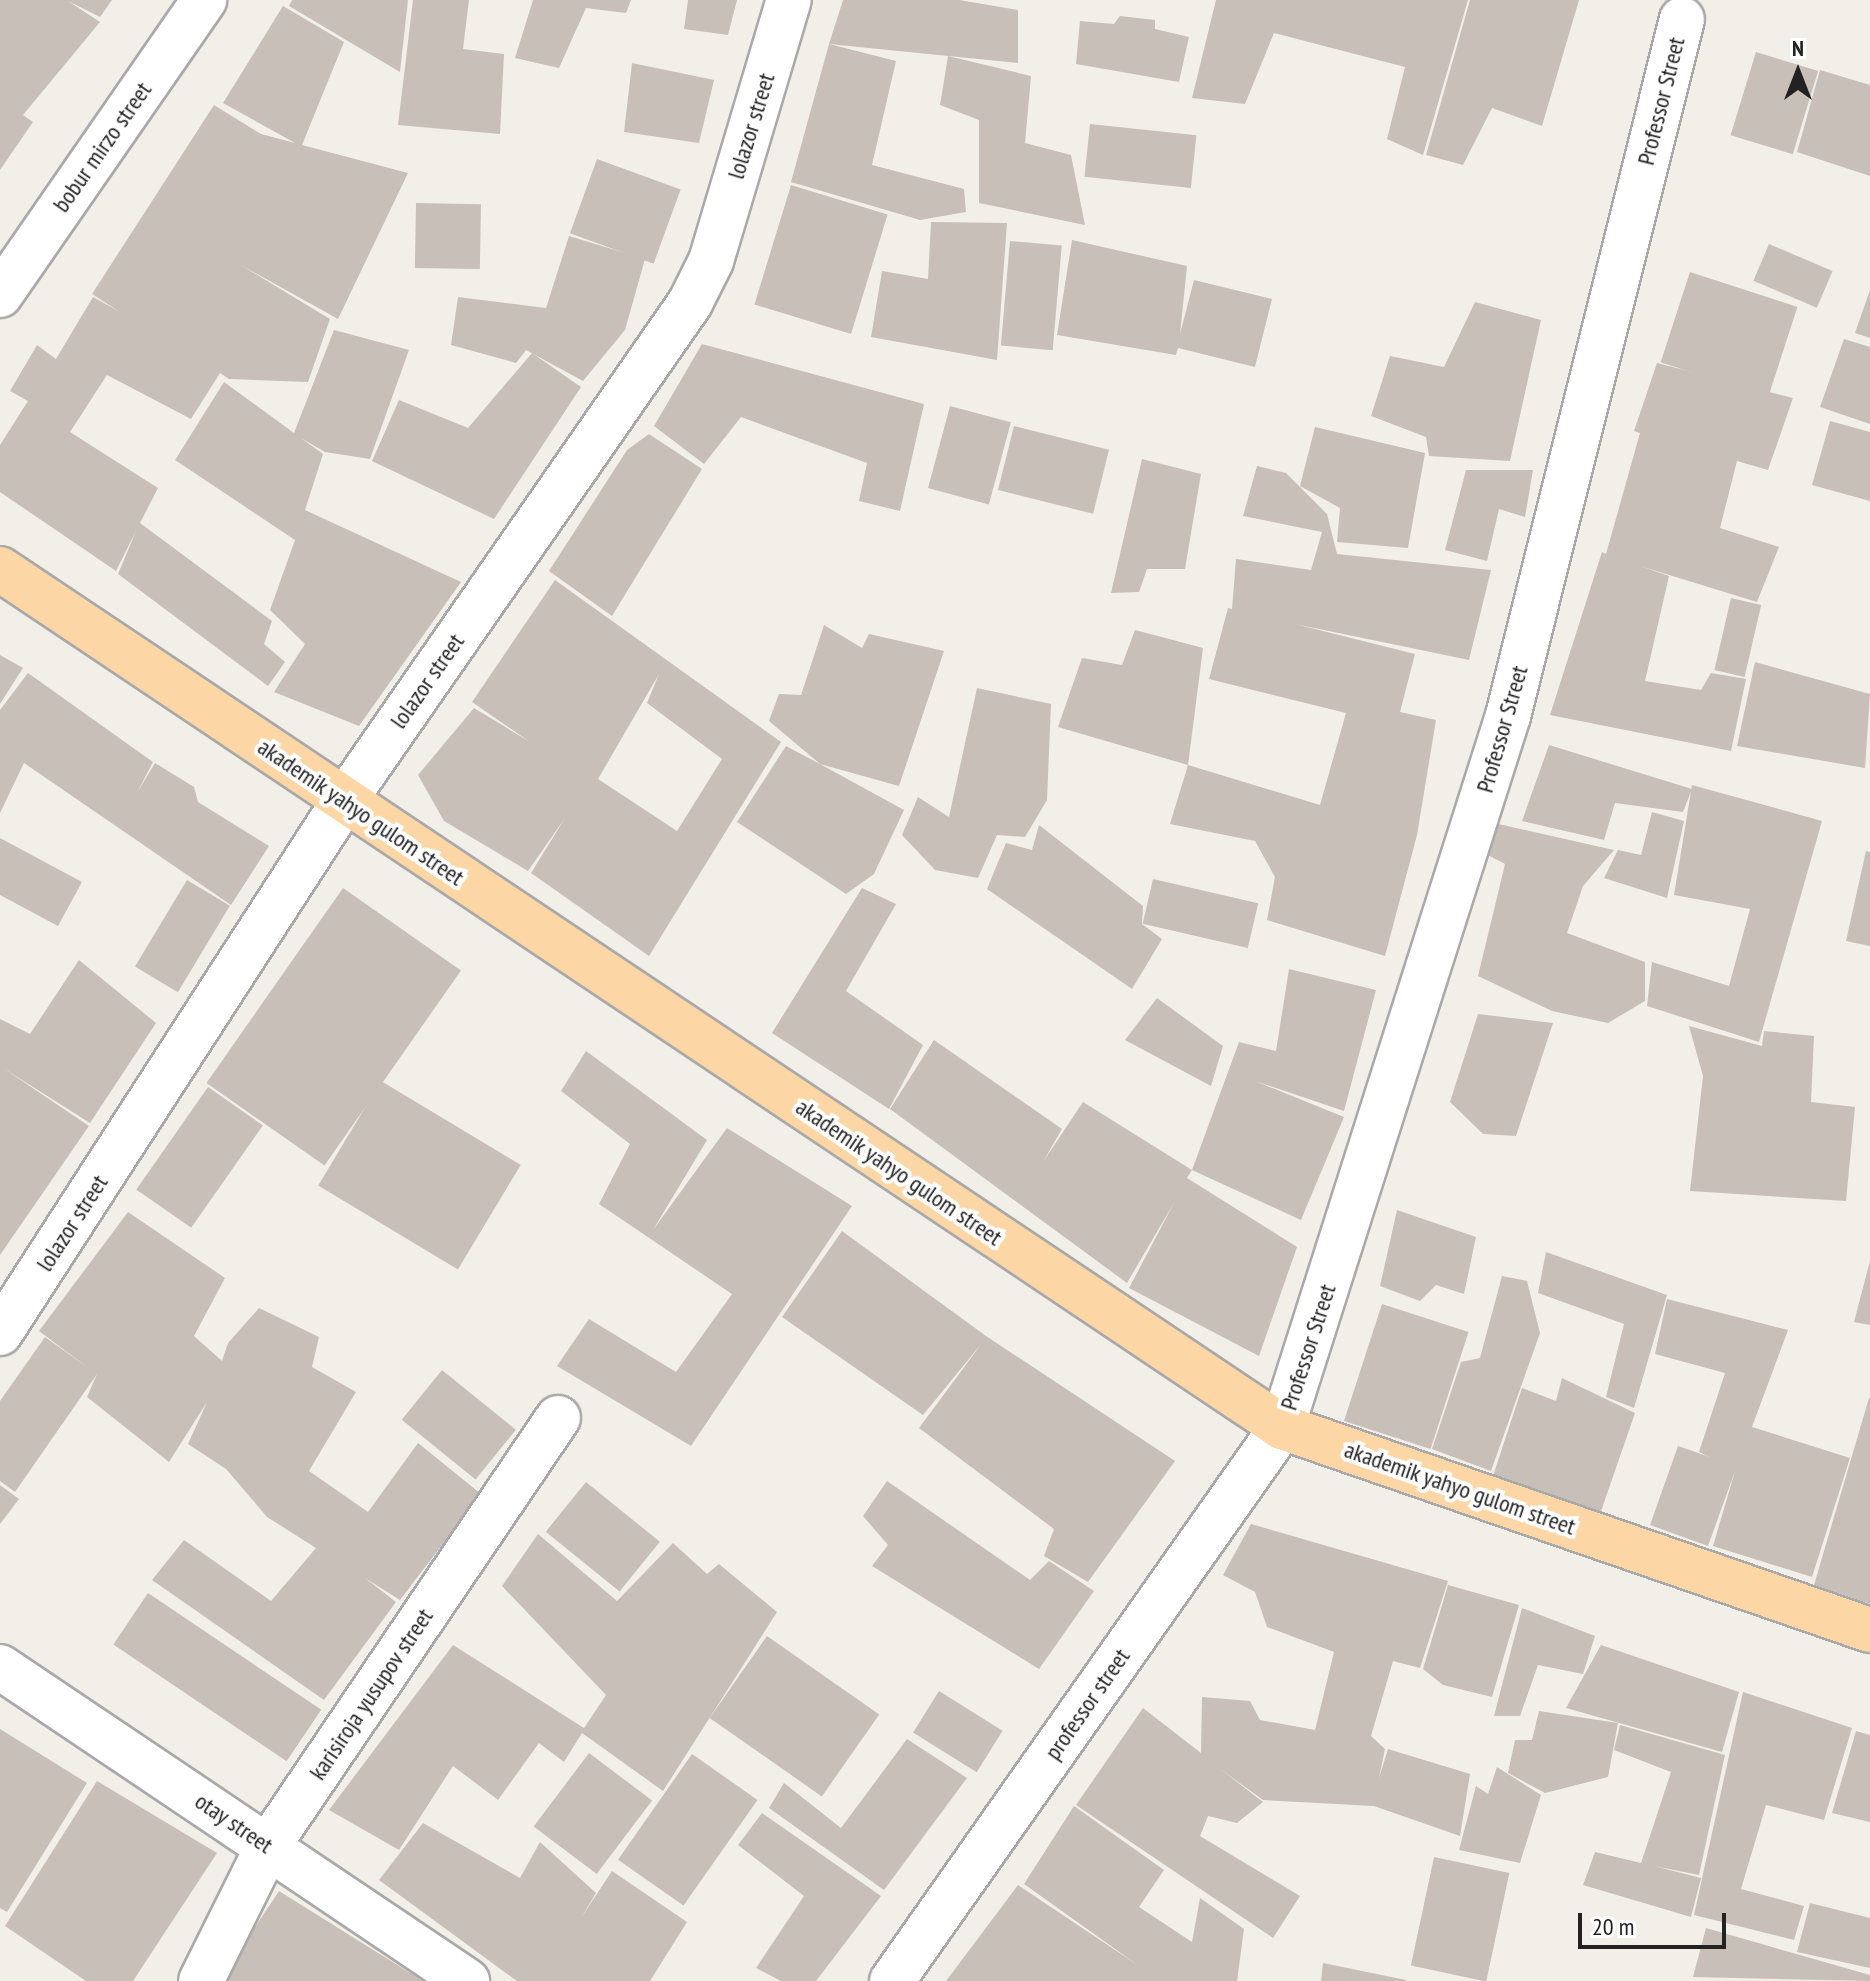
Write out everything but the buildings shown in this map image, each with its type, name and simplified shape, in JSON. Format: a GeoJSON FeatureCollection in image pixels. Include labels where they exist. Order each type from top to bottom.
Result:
{"type":"FeatureCollection","features":[{"type":"Feature","properties":{"kind":"main road","name":"akademik yahyo gulom street"},"geometry":{"type":"LineString","coordinates":[[0,569],[1282,1427],[1870,1630]]}},
{"type":"Feature","properties":{"kind":"street","name":"bobur mirzo street"},"geometry":{"type":"LineString","coordinates":[[0,295],[204,0]]}},
{"type":"Feature","properties":{"kind":"street","name":"lolazor street"},"geometry":{"type":"LineString","coordinates":[[0,1333],[344,801],[690,303],[711,261],[789,0]]}},
{"type":"Feature","properties":{"kind":"street","name":"Professor Street"},"geometry":{"type":"LineString","coordinates":[[1282,1427],[1508,716],[1682,19]]}},
{"type":"Feature","properties":{"kind":"street","name":"karisiroja yusupov street"},"geometry":{"type":"LineString","coordinates":[[201,1981],[268,1846],[558,1418]]}},
{"type":"Feature","properties":{"kind":"street","name":"professor street"},"geometry":{"type":"LineString","coordinates":[[892,1981],[1282,1427]]}},
{"type":"Feature","properties":{"kind":"street","name":"otay street"},"geometry":{"type":"LineString","coordinates":[[0,1667],[467,1981]]}}]}
